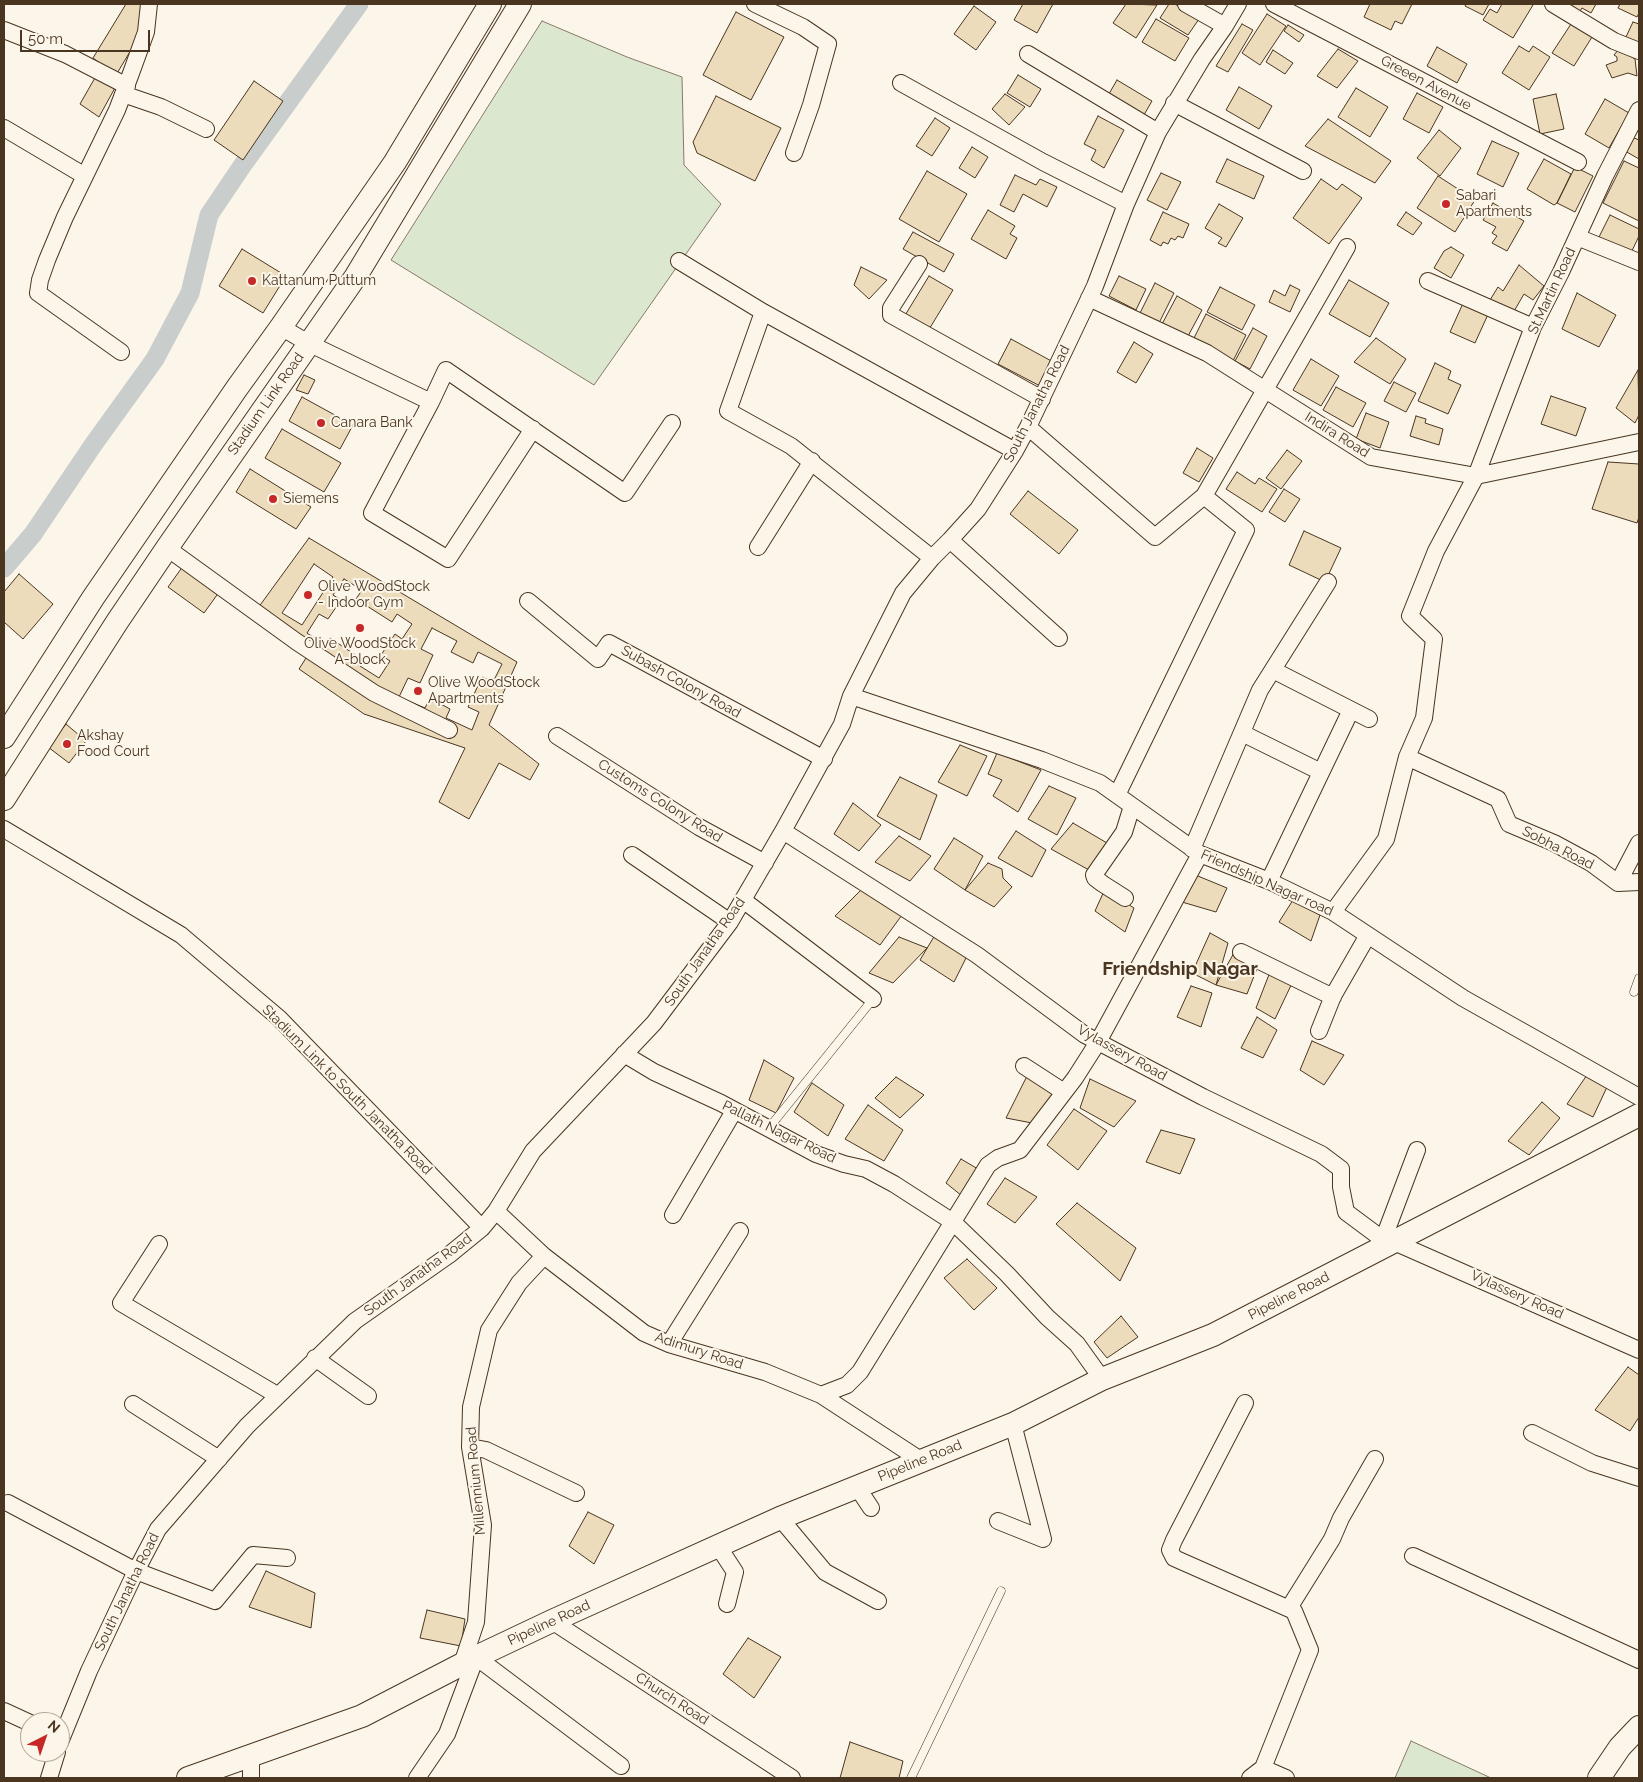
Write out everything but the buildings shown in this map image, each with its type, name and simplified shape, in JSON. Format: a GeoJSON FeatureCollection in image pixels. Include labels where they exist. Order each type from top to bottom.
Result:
{"type":"FeatureCollection","features":[{"type":"Feature","properties":{"kind":"street"},"geometry":{"type":"LineString","coordinates":[[121,352],[38,293],[47,260],[125,90],[146,32],[149,4]]}},
{"type":"Feature","properties":{"kind":"street"},"geometry":{"type":"LineString","coordinates":[[6,729],[237,388],[281,328],[395,162],[490,4]]}},
{"type":"Feature","properties":{"kind":"street","name":"Stadium Link Road"},"geometry":{"type":"LineString","coordinates":[[4,799],[117,622],[356,276],[520,4]]}},
{"type":"Feature","properties":{"kind":"street"},"geometry":{"type":"LineString","coordinates":[[755,4],[803,27],[828,44],[811,105],[794,154]]}},
{"type":"Feature","properties":{"kind":"street"},"geometry":{"type":"LineString","coordinates":[[1186,4],[1225,26]]}},
{"type":"Feature","properties":{"kind":"street","name":"South Janatha Road"},"geometry":{"type":"LineString","coordinates":[[70,1716],[136,1570],[158,1529],[247,1426],[355,1320],[449,1255],[482,1228],[496,1211],[533,1151],[654,1023],[730,922],[824,759],[842,724],[851,696],[903,593],[932,558],[978,509],[1015,452],[1042,399],[1094,286],[1126,204],[1158,132],[1174,103],[1238,4]]}},
{"type":"Feature","properties":{"kind":"street","name":"Greeen Avenue"},"geometry":{"type":"LineString","coordinates":[[1274,4],[1578,162]]}},
{"type":"Feature","properties":{"kind":"street"},"geometry":{"type":"LineString","coordinates":[[1553,4],[1614,41],[1639,51]]}},
{"type":"Feature","properties":{"kind":"street"},"geometry":{"type":"LineString","coordinates":[[4,30],[65,54],[125,90],[206,129]]}},
{"type":"Feature","properties":{"kind":"street"},"geometry":{"type":"LineString","coordinates":[[1028,54],[1158,132]]}},
{"type":"Feature","properties":{"kind":"street"},"geometry":{"type":"LineString","coordinates":[[901,83],[1043,162],[1126,204]]}},
{"type":"Feature","properties":{"kind":"street"},"geometry":{"type":"LineString","coordinates":[[1174,103],[1303,171]]}},
{"type":"Feature","properties":{"kind":"street","name":"St.Martin Road"},"geometry":{"type":"LineString","coordinates":[[1407,757],[1424,718],[1434,639],[1410,616],[1436,551],[1476,476],[1533,327],[1605,176],[1639,110]]}},
{"type":"Feature","properties":{"kind":"street"},"geometry":{"type":"LineString","coordinates":[[4,128],[85,176]]}},
{"type":"Feature","properties":{"kind":"street"},"geometry":{"type":"LineString","coordinates":[[1577,237],[1639,262]]}},
{"type":"Feature","properties":{"kind":"street"},"geometry":{"type":"LineString","coordinates":[[1028,427],[1155,537],[1204,496],[1347,247]]}},
{"type":"Feature","properties":{"kind":"street"},"geometry":{"type":"LineString","coordinates":[[679,261],[764,312],[1015,452]]}},
{"type":"Feature","properties":{"kind":"street"},"geometry":{"type":"LineString","coordinates":[[919,264],[891,308],[891,315],[1042,399]]}},
{"type":"Feature","properties":{"kind":"street"},"geometry":{"type":"LineString","coordinates":[[1428,281],[1533,327]]}},
{"type":"Feature","properties":{"kind":"street","name":"Indira Road"},"geometry":{"type":"LineString","coordinates":[[1088,298],[1207,352],[1371,457],[1476,476],[1639,442]]}},
{"type":"Feature","properties":{"kind":"street"},"geometry":{"type":"LineString","coordinates":[[764,312],[728,411],[791,446],[932,558]]}},
{"type":"Feature","properties":{"kind":"street"},"geometry":{"type":"LineString","coordinates":[[281,328],[430,402]]}},
{"type":"Feature","properties":{"kind":"street"},"geometry":{"type":"LineString","coordinates":[[533,429],[448,559],[372,514],[446,370],[533,429],[625,493],[672,423]]}},
{"type":"Feature","properties":{"kind":"street"},"geometry":{"type":"LineString","coordinates":[[758,548],[812,462]]}},
{"type":"Feature","properties":{"kind":"street"},"geometry":{"type":"LineString","coordinates":[[1117,795],[1246,530],[1204,496]]}},
{"type":"Feature","properties":{"kind":"street"},"geometry":{"type":"LineString","coordinates":[[141,529],[297,642],[374,693],[449,730]]}},
{"type":"Feature","properties":{"kind":"street"},"geometry":{"type":"LineString","coordinates":[[950,540],[1059,638]]}},
{"type":"Feature","properties":{"kind":"street"},"geometry":{"type":"LineString","coordinates":[[821,1395],[847,1385],[860,1372],[988,1165],[998,1158],[1020,1150],[1064,1092],[1098,1042],[1196,851],[1260,690],[1328,582]]}},
{"type":"Feature","properties":{"kind":"street","name":"Subash Colony Road"},"geometry":{"type":"LineString","coordinates":[[528,601],[598,659],[609,643],[824,759]]}},
{"type":"Feature","properties":{"kind":"street"},"geometry":{"type":"LineString","coordinates":[[1273,670],[1369,719]]}},
{"type":"Feature","properties":{"kind":"street","name":"Friendship Nagar road"},"geometry":{"type":"LineString","coordinates":[[851,696],[1042,760],[1100,783],[1196,851],[1269,881],[1334,912],[1463,998],[1639,1097]]}},
{"type":"Feature","properties":{"kind":"street"},"geometry":{"type":"LineString","coordinates":[[1269,881],[1350,710]]}},
{"type":"Feature","properties":{"kind":"street"},"geometry":{"type":"LineString","coordinates":[[1242,733],[1321,772]]}},
{"type":"Feature","properties":{"kind":"street","name":"Customs Colony Road"},"geometry":{"type":"LineString","coordinates":[[558,736],[699,827],[765,863]]}},
{"type":"Feature","properties":{"kind":"street"},"geometry":{"type":"LineString","coordinates":[[1334,912],[1386,839],[1407,757]]}},
{"type":"Feature","properties":{"kind":"street","name":"Sobha Road"},"geometry":{"type":"LineString","coordinates":[[1407,757],[1498,799],[1509,824],[1554,843],[1592,863],[1618,883]]}},
{"type":"Feature","properties":{"kind":"street"},"geometry":{"type":"LineString","coordinates":[[1125,898],[1102,884],[1094,876],[1124,832],[1132,806]]}},
{"type":"Feature","properties":{"kind":"street","name":"Stadium Link to South Janatha Road"},"geometry":{"type":"LineString","coordinates":[[4,829],[181,935],[279,1018],[482,1228]]}},
{"type":"Feature","properties":{"kind":"street","name":"Vylassery Road"},"geometry":{"type":"LineString","coordinates":[[783,831],[977,955],[1085,1035],[1203,1097],[1321,1154],[1341,1169],[1341,1187],[1346,1212],[1389,1242],[1639,1350]]}},
{"type":"Feature","properties":{"kind":"street"},"geometry":{"type":"LineString","coordinates":[[1618,883],[1639,843]]}},
{"type":"Feature","properties":{"kind":"street"},"geometry":{"type":"LineString","coordinates":[[632,855],[730,922]]}},
{"type":"Feature","properties":{"kind":"street"},"geometry":{"type":"LineString","coordinates":[[1618,883],[1639,882]]}},
{"type":"Feature","properties":{"kind":"street"},"geometry":{"type":"LineString","coordinates":[[743,900],[873,999]]}},
{"type":"Feature","properties":{"kind":"street"},"geometry":{"type":"LineString","coordinates":[[1319,1032],[1333,997],[1368,935]]}},
{"type":"Feature","properties":{"kind":"street"},"geometry":{"type":"LineString","coordinates":[[1241,952],[1333,997]]}},
{"type":"Feature","properties":{"kind":"street","name":"Pallath Nagar Road"},"geometry":{"type":"LineString","coordinates":[[624,1054],[654,1072],[816,1154],[844,1164],[866,1169],[894,1184],[953,1222],[1007,1274],[1047,1317],[1077,1344],[1102,1379]]}},
{"type":"Feature","properties":{"kind":"street"},"geometry":{"type":"LineString","coordinates":[[1024,1066],[1064,1092]]}},
{"type":"Feature","properties":{"kind":"street"},"geometry":{"type":"LineString","coordinates":[[673,1215],[734,1111]]}},
{"type":"Feature","properties":{"kind":"street","name":"Pipeline Road"},"geometry":{"type":"LineString","coordinates":[[188,1778],[362,1716],[469,1660],[780,1518],[1013,1424],[1102,1379],[1213,1335],[1389,1242],[1639,1115]]}},
{"type":"Feature","properties":{"kind":"street"},"geometry":{"type":"LineString","coordinates":[[1389,1242],[1417,1150]]}},
{"type":"Feature","properties":{"kind":"street","name":"Adimury Road"},"geometry":{"type":"LineString","coordinates":[[496,1211],[544,1256],[644,1333],[670,1344],[765,1372],[821,1395],[922,1461]]}},
{"type":"Feature","properties":{"kind":"street"},"geometry":{"type":"LineString","coordinates":[[670,1344],[740,1232]]}},
{"type":"Feature","properties":{"kind":"street"},"geometry":{"type":"LineString","coordinates":[[159,1244],[121,1303],[277,1395]]}},
{"type":"Feature","properties":{"kind":"street","name":"Millennium Road"},"geometry":{"type":"LineString","coordinates":[[417,1778],[447,1734],[469,1660],[476,1622],[483,1525],[470,1447],[471,1407],[489,1330],[519,1283],[544,1256]]}},
{"type":"Feature","properties":{"kind":"street"},"geometry":{"type":"LineString","coordinates":[[315,1358],[368,1396]]}},
{"type":"Feature","properties":{"kind":"street"},"geometry":{"type":"LineString","coordinates":[[1245,1403],[1178,1531],[1170,1550],[1174,1558],[1294,1611],[1310,1650],[1257,1773],[1286,1778]]}},
{"type":"Feature","properties":{"kind":"street"},"geometry":{"type":"LineString","coordinates":[[133,1404],[219,1459]]}},
{"type":"Feature","properties":{"kind":"street"},"geometry":{"type":"LineString","coordinates":[[998,1521],[1043,1539],[1013,1424]]}},
{"type":"Feature","properties":{"kind":"street"},"geometry":{"type":"LineString","coordinates":[[1532,1432],[1592,1463],[1639,1478]]}},
{"type":"Feature","properties":{"kind":"street"},"geometry":{"type":"LineString","coordinates":[[470,1447],[486,1450],[576,1493]]}},
{"type":"Feature","properties":{"kind":"street"},"geometry":{"type":"LineString","coordinates":[[1289,1608],[1332,1538],[1375,1459]]}},
{"type":"Feature","properties":{"kind":"street"},"geometry":{"type":"LineString","coordinates":[[857,1487],[870,1508]]}},
{"type":"Feature","properties":{"kind":"street"},"geometry":{"type":"LineString","coordinates":[[8,1503],[136,1570],[215,1601],[253,1555],[286,1558]]}},
{"type":"Feature","properties":{"kind":"street"},"geometry":{"type":"LineString","coordinates":[[780,1518],[826,1572],[878,1601]]}},
{"type":"Feature","properties":{"kind":"street"},"geometry":{"type":"LineString","coordinates":[[718,1546],[735,1572],[727,1604]]}},
{"type":"Feature","properties":{"kind":"street"},"geometry":{"type":"LineString","coordinates":[[1414,1556],[1639,1660]]}},
{"type":"Feature","properties":{"kind":"street","name":"Church Road"},"geometry":{"type":"LineString","coordinates":[[552,1621],[792,1778]]}},
{"type":"Feature","properties":{"kind":"street"},"geometry":{"type":"LineString","coordinates":[[469,1660],[621,1766]]}},
{"type":"Feature","properties":{"kind":"street"},"geometry":{"type":"LineString","coordinates":[[4,1711],[20,1719]]}},
{"type":"Feature","properties":{"kind":"street"},"geometry":{"type":"LineString","coordinates":[[1599,1778],[1620,1747],[1639,1727]]}},
{"type":"Feature","properties":{"kind":"street"},"geometry":{"type":"LineString","coordinates":[[251,1756],[251,1778]]}},
{"type":"Feature","properties":{"kind":"street","name":"South Janatha Road"},"geometry":{"type":"LineString","coordinates":[[49,1778],[53,1762]]}},
{"type":"Feature","properties":{"kind":"lane"},"geometry":{"type":"LineString","coordinates":[[1634,992],[1639,978]]}},
{"type":"Feature","properties":{"kind":"lane"},"geometry":{"type":"LineString","coordinates":[[768,1129],[873,999]]}},
{"type":"Feature","properties":{"kind":"lane"},"geometry":{"type":"LineString","coordinates":[[911,1778],[1001,1591]]}},
{"type":"Feature","properties":{"kind":"green space"},"geometry":{"type":"Polygon","coordinates":[[[542,21],[627,57],[682,77],[684,165],[721,204],[594,385],[391,260],[542,21]]]}},
{"type":"Feature","properties":{"kind":"green space"},"geometry":{"type":"Polygon","coordinates":[[[1411,1741],[1491,1778],[1395,1778],[1411,1741]]]}},
{"type":"Feature","properties":{"kind":"waterway"},"geometry":{"type":"LineString","coordinates":[[4,568],[33,534],[93,445],[155,359],[190,293],[209,215],[359,4]]}},
{"type":"Feature","properties":{"kind":"place","name":"Sabari Apartments"},"geometry":{"type":"Point","coordinates":[1446,204]}},
{"type":"Feature","properties":{"kind":"place","name":"Kattanum Puttum"},"geometry":{"type":"Point","coordinates":[252,281]}},
{"type":"Feature","properties":{"kind":"place","name":"Canara Bank"},"geometry":{"type":"Point","coordinates":[321,423]}},
{"type":"Feature","properties":{"kind":"place","name":"Siemens"},"geometry":{"type":"Point","coordinates":[273,499]}},
{"type":"Feature","properties":{"kind":"place","name":"Olive WoodStock - Indoor Gym"},"geometry":{"type":"Point","coordinates":[308,595]}},
{"type":"Feature","properties":{"kind":"place","name":"Olive WoodStock A-block"},"geometry":{"type":"Point","coordinates":[360,628]}},
{"type":"Feature","properties":{"kind":"place","name":"Olive WoodStock Apartments"},"geometry":{"type":"Point","coordinates":[418,691]}},
{"type":"Feature","properties":{"kind":"place","name":"Akshay Food Court"},"geometry":{"type":"Point","coordinates":[67,744]}},
{"type":"Feature","properties":{"kind":"district","name":"Friendship Nagar"},"geometry":{"type":"Point","coordinates":[1180,969]}}]}
